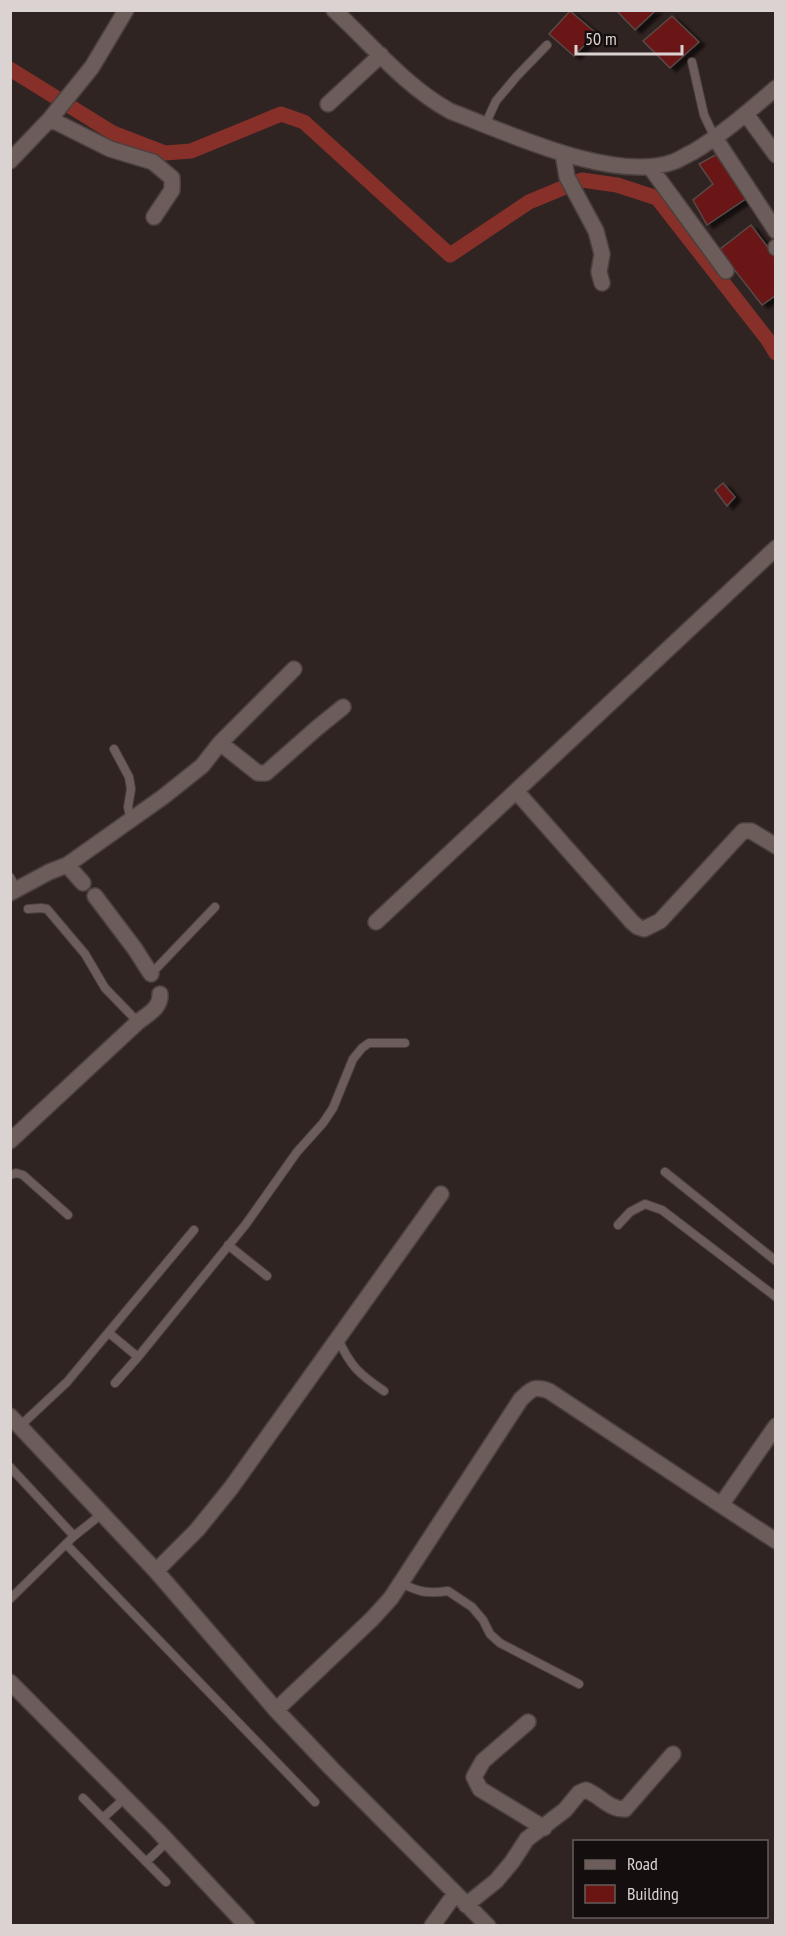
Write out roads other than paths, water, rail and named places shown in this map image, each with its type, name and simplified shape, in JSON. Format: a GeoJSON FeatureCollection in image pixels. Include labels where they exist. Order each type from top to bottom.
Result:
{"type":"FeatureCollection","features":[{"type":"Feature","properties":{"kind":"street"},"geometry":{"type":"LineString","coordinates":[[10,161],[92,68],[126,10]]}},
{"type":"Feature","properties":{"kind":"street"},"geometry":{"type":"LineString","coordinates":[[334,10],[410,85],[433,102],[450,111],[563,154],[618,166],[651,167],[674,162],[715,138],[776,88]]}},
{"type":"Feature","properties":{"kind":"street"},"geometry":{"type":"LineString","coordinates":[[328,104],[381,55]]}},
{"type":"Feature","properties":{"kind":"street"},"geometry":{"type":"LineString","coordinates":[[746,114],[776,155]]}},
{"type":"Feature","properties":{"kind":"street"},"geometry":{"type":"LineString","coordinates":[[52,115],[110,149],[153,162],[166,172],[172,178],[172,190],[154,217]]}},
{"type":"Feature","properties":{"kind":"street"},"geometry":{"type":"LineString","coordinates":[[715,138],[776,231]]}},
{"type":"Feature","properties":{"kind":"street"},"geometry":{"type":"LineString","coordinates":[[563,154],[570,184],[596,231],[602,254],[599,272],[602,283]]}},
{"type":"Feature","properties":{"kind":"street"},"geometry":{"type":"LineString","coordinates":[[651,167],[726,271]]}},
{"type":"Feature","properties":{"kind":"street"},"geometry":{"type":"LineString","coordinates":[[376,922],[776,548]]}},
{"type":"Feature","properties":{"kind":"street"},"geometry":{"type":"LineString","coordinates":[[13,886],[66,865],[183,781],[202,766],[220,743],[294,669]]}},
{"type":"Feature","properties":{"kind":"street"},"geometry":{"type":"LineString","coordinates":[[220,743],[258,773],[266,773],[343,707]]}},
{"type":"Feature","properties":{"kind":"street"},"geometry":{"type":"LineString","coordinates":[[516,791],[632,922],[645,929],[660,921],[743,831],[752,831],[776,846]]}},
{"type":"Feature","properties":{"kind":"street"},"geometry":{"type":"LineString","coordinates":[[66,865],[83,884]]}},
{"type":"Feature","properties":{"kind":"street"},"geometry":{"type":"LineString","coordinates":[[95,896],[151,974]]}},
{"type":"Feature","properties":{"kind":"street"},"geometry":{"type":"LineString","coordinates":[[10,1141],[157,1007],[160,994]]}},
{"type":"Feature","properties":{"kind":"street"},"geometry":{"type":"LineString","coordinates":[[156,1571],[196,1530],[231,1488],[441,1194]]}},
{"type":"Feature","properties":{"kind":"street"},"geometry":{"type":"LineString","coordinates":[[276,1710],[391,1598],[521,1399],[532,1389],[540,1387],[549,1391],[776,1541]]}},
{"type":"Feature","properties":{"kind":"street"},"geometry":{"type":"LineString","coordinates":[[16,1421],[156,1571],[276,1710],[488,1926]]}},
{"type":"Feature","properties":{"kind":"street"},"geometry":{"type":"LineString","coordinates":[[721,1505],[776,1426]]}},
{"type":"Feature","properties":{"kind":"street"},"geometry":{"type":"LineString","coordinates":[[10,1682],[168,1841],[247,1926]]}},
{"type":"Feature","properties":{"kind":"street"},"geometry":{"type":"LineString","coordinates":[[528,1722],[483,1761],[474,1777],[480,1789],[544,1828]]}},
{"type":"Feature","properties":{"kind":"street"},"geometry":{"type":"LineString","coordinates":[[432,1926],[461,1899],[496,1881],[527,1839],[565,1810],[579,1793],[586,1790],[609,1806],[625,1809],[673,1754]]}},
{"type":"Feature","properties":{"kind":"lane"},"geometry":{"type":"LineString","coordinates":[[486,125],[496,101],[547,45]]}},
{"type":"Feature","properties":{"kind":"lane"},"geometry":{"type":"LineString","coordinates":[[692,62],[704,115],[715,138]]}},
{"type":"Feature","properties":{"kind":"lane"},"geometry":{"type":"LineString","coordinates":[[114,748],[129,777],[131,789],[128,807],[131,820]]}},
{"type":"Feature","properties":{"kind":"lane"},"geometry":{"type":"LineString","coordinates":[[151,974],[215,907]]}},
{"type":"Feature","properties":{"kind":"lane"},"geometry":{"type":"LineString","coordinates":[[27,909],[47,909],[85,954],[105,988],[138,1022]]}},
{"type":"Feature","properties":{"kind":"lane"},"geometry":{"type":"LineString","coordinates":[[115,1383],[228,1245],[297,1152],[323,1123],[333,1108],[353,1059],[362,1048],[369,1043],[405,1043]]}},
{"type":"Feature","properties":{"kind":"lane"},"geometry":{"type":"LineString","coordinates":[[665,1173],[776,1261]]}},
{"type":"Feature","properties":{"kind":"lane"},"geometry":{"type":"LineString","coordinates":[[10,1175],[23,1175],[68,1215]]}},
{"type":"Feature","properties":{"kind":"lane"},"geometry":{"type":"LineString","coordinates":[[618,1225],[630,1212],[645,1204],[662,1210],[776,1297]]}},
{"type":"Feature","properties":{"kind":"lane"},"geometry":{"type":"LineString","coordinates":[[16,1421],[67,1382],[194,1230]]}},
{"type":"Feature","properties":{"kind":"lane"},"geometry":{"type":"LineString","coordinates":[[228,1245],[267,1276]]}},
{"type":"Feature","properties":{"kind":"lane"},"geometry":{"type":"LineString","coordinates":[[109,1333],[138,1357]]}},
{"type":"Feature","properties":{"kind":"lane"},"geometry":{"type":"LineString","coordinates":[[338,1340],[348,1361],[362,1376],[384,1391]]}},
{"type":"Feature","properties":{"kind":"lane"},"geometry":{"type":"LineString","coordinates":[[10,1467],[74,1536]]}},
{"type":"Feature","properties":{"kind":"lane"},"geometry":{"type":"LineString","coordinates":[[10,1599],[74,1536],[103,1513]]}},
{"type":"Feature","properties":{"kind":"lane"},"geometry":{"type":"LineString","coordinates":[[66,1544],[315,1802]]}},
{"type":"Feature","properties":{"kind":"lane"},"geometry":{"type":"LineString","coordinates":[[401,1583],[430,1594],[448,1591],[472,1607],[483,1620],[490,1634],[500,1643],[579,1684]]}},
{"type":"Feature","properties":{"kind":"lane"},"geometry":{"type":"LineString","coordinates":[[83,1798],[166,1882]]}},
{"type":"Feature","properties":{"kind":"lane"},"geometry":{"type":"LineString","coordinates":[[103,1818],[125,1798]]}},
{"type":"Feature","properties":{"kind":"lane"},"geometry":{"type":"LineString","coordinates":[[146,1862],[168,1841]]}},
{"type":"Feature","properties":{"kind":"waterway"},"geometry":{"type":"LineString","coordinates":[[10,69],[113,133],[165,153],[191,151],[281,114],[304,122],[450,255],[529,202],[582,180],[617,185],[657,198],[776,353]]}}]}
